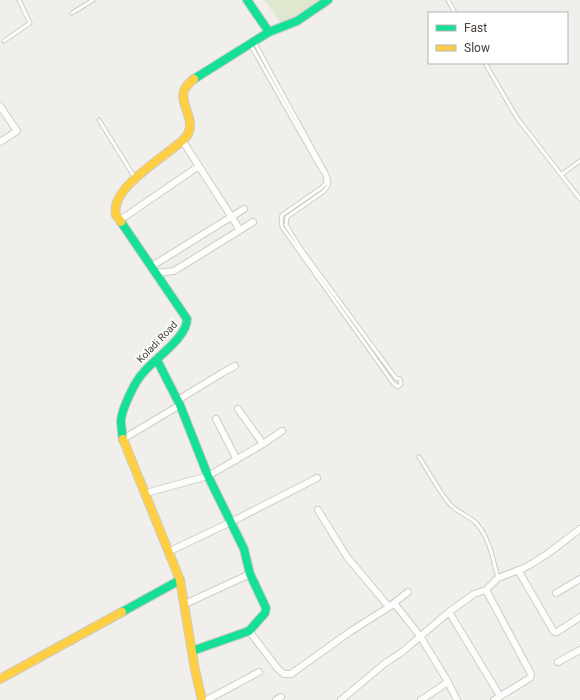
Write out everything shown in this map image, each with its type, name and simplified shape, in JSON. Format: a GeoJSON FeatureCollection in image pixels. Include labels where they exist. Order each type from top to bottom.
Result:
{"type":"FeatureCollection","features":[{"type":"Feature","properties":{"kind":"street"},"geometry":{"type":"LineString","coordinates":[[247,0],[268,32]]}},
{"type":"Feature","properties":{"kind":"street","name":"Koladi Road"},"geometry":{"type":"LineString","coordinates":[[202,700],[198,686],[180,580],[123,439],[121,420],[132,388],[143,372],[157,360],[184,331],[187,324],[187,319],[184,312],[116,215],[117,202],[120,193],[135,178],[186,137],[189,127],[189,118],[183,101],[183,91],[188,84],[197,76],[268,32],[297,21],[328,0]]}},
{"type":"Feature","properties":{"kind":"street"},"geometry":{"type":"LineString","coordinates":[[0,106],[17,131],[0,142]]}},
{"type":"Feature","properties":{"kind":"street"},"geometry":{"type":"LineString","coordinates":[[182,140],[240,230]]}},
{"type":"Feature","properties":{"kind":"street"},"geometry":{"type":"LineString","coordinates":[[120,220],[199,166]]}},
{"type":"Feature","properties":{"kind":"street"},"geometry":{"type":"LineString","coordinates":[[154,270],[244,209]]}},
{"type":"Feature","properties":{"kind":"street"},"geometry":{"type":"LineString","coordinates":[[154,270],[174,271],[253,222]]}},
{"type":"Feature","properties":{"kind":"street"},"geometry":{"type":"LineString","coordinates":[[157,360],[179,403],[208,476],[244,549],[250,574],[266,608],[265,613],[249,631],[192,651]]}},
{"type":"Feature","properties":{"kind":"street"},"geometry":{"type":"LineString","coordinates":[[123,439],[222,373],[236,366]]}},
{"type":"Feature","properties":{"kind":"street"},"geometry":{"type":"LineString","coordinates":[[238,409],[263,444]]}},
{"type":"Feature","properties":{"kind":"street"},"geometry":{"type":"LineString","coordinates":[[216,420],[237,460]]}},
{"type":"Feature","properties":{"kind":"street"},"geometry":{"type":"LineString","coordinates":[[146,493],[208,476],[237,460],[282,431]]}},
{"type":"Feature","properties":{"kind":"street"},"geometry":{"type":"LineString","coordinates":[[168,552],[317,478]]}},
{"type":"Feature","properties":{"kind":"street"},"geometry":{"type":"LineString","coordinates":[[318,510],[347,557],[420,636],[448,682],[457,700]]}},
{"type":"Feature","properties":{"kind":"street"},"geometry":{"type":"LineString","coordinates":[[341,700],[384,664],[402,652],[449,612],[474,594],[486,590],[498,578],[524,568],[550,552],[580,529]]}},
{"type":"Feature","properties":{"kind":"street"},"geometry":{"type":"LineString","coordinates":[[518,570],[554,632],[557,632],[580,617]]}},
{"type":"Feature","properties":{"kind":"street"},"geometry":{"type":"LineString","coordinates":[[185,604],[250,574]]}},
{"type":"Feature","properties":{"kind":"street"},"geometry":{"type":"LineString","coordinates":[[556,593],[580,579]]}},
{"type":"Feature","properties":{"kind":"street"},"geometry":{"type":"LineString","coordinates":[[0,679],[180,580]]}},
{"type":"Feature","properties":{"kind":"street"},"geometry":{"type":"LineString","coordinates":[[486,590],[531,674],[530,678],[494,700]]}},
{"type":"Feature","properties":{"kind":"street"},"geometry":{"type":"LineString","coordinates":[[249,631],[278,669],[284,674],[291,674],[408,592]]}},
{"type":"Feature","properties":{"kind":"street"},"geometry":{"type":"LineString","coordinates":[[449,612],[500,696]]}},
{"type":"Feature","properties":{"kind":"street"},"geometry":{"type":"LineString","coordinates":[[558,662],[580,650]]}},
{"type":"Feature","properties":{"kind":"street"},"geometry":{"type":"LineString","coordinates":[[207,700],[258,672]]}},
{"type":"Feature","properties":{"kind":"street"},"geometry":{"type":"LineString","coordinates":[[421,700],[448,682]]}},
{"type":"Feature","properties":{"kind":"lane"},"geometry":{"type":"LineString","coordinates":[[4,41],[30,23],[18,0]]}},
{"type":"Feature","properties":{"kind":"lane"},"geometry":{"type":"LineString","coordinates":[[72,13],[93,0]]}},
{"type":"Feature","properties":{"kind":"lane"},"geometry":{"type":"LineString","coordinates":[[448,0],[454,12]]}},
{"type":"Feature","properties":{"kind":"lane"},"geometry":{"type":"LineString","coordinates":[[252,42],[326,172],[329,182],[327,188],[323,192],[287,217],[286,225],[301,249],[388,368],[396,378],[400,379],[401,384],[398,386],[393,383],[282,227],[282,215],[321,188],[326,183],[326,179],[252,42]]}},
{"type":"Feature","properties":{"kind":"lane"},"geometry":{"type":"LineString","coordinates":[[486,64],[517,118],[580,199]]}},
{"type":"Feature","properties":{"kind":"lane"},"geometry":{"type":"LineString","coordinates":[[99,120],[135,178]]}},
{"type":"Feature","properties":{"kind":"lane"},"geometry":{"type":"LineString","coordinates":[[561,175],[580,161]]}},
{"type":"Feature","properties":{"kind":"lane"},"geometry":{"type":"LineString","coordinates":[[419,457],[448,503],[477,524],[482,531],[488,542],[498,578]]}},
{"type":"Feature","properties":{"kind":"green space"},"geometry":{"type":"Polygon","coordinates":[[[264,0],[324,0],[281,23],[264,0]]]}},
{"type":"Feature","properties":{"kind":"traffic: fast"},"geometry":{"type":"LineString","coordinates":[[247,0],[269,32]]}},
{"type":"Feature","properties":{"kind":"traffic: fast"},"geometry":{"type":"LineString","coordinates":[[194,79],[269,32],[297,21],[328,0]]}},
{"type":"Feature","properties":{"kind":"traffic: fast"},"geometry":{"type":"LineString","coordinates":[[121,222],[187,319],[186,326],[176,341],[148,367],[133,388],[126,402],[121,420],[123,439]]}},
{"type":"Feature","properties":{"kind":"traffic: fast"},"geometry":{"type":"LineString","coordinates":[[157,360],[180,405],[208,476],[244,549],[250,574],[266,608],[265,613],[249,631],[192,651]]}},
{"type":"Feature","properties":{"kind":"traffic: fast"},"geometry":{"type":"LineString","coordinates":[[122,612],[180,580]]}},
{"type":"Feature","properties":{"kind":"traffic: slow"},"geometry":{"type":"LineString","coordinates":[[121,222],[116,215],[116,204],[122,194],[142,172],[177,145],[189,132],[190,120],[183,96],[186,87],[194,79]]}},
{"type":"Feature","properties":{"kind":"traffic: slow"},"geometry":{"type":"LineString","coordinates":[[123,439],[180,580],[195,670],[202,700]]}},
{"type":"Feature","properties":{"kind":"traffic: slow"},"geometry":{"type":"LineString","coordinates":[[0,679],[122,612]]}}]}
